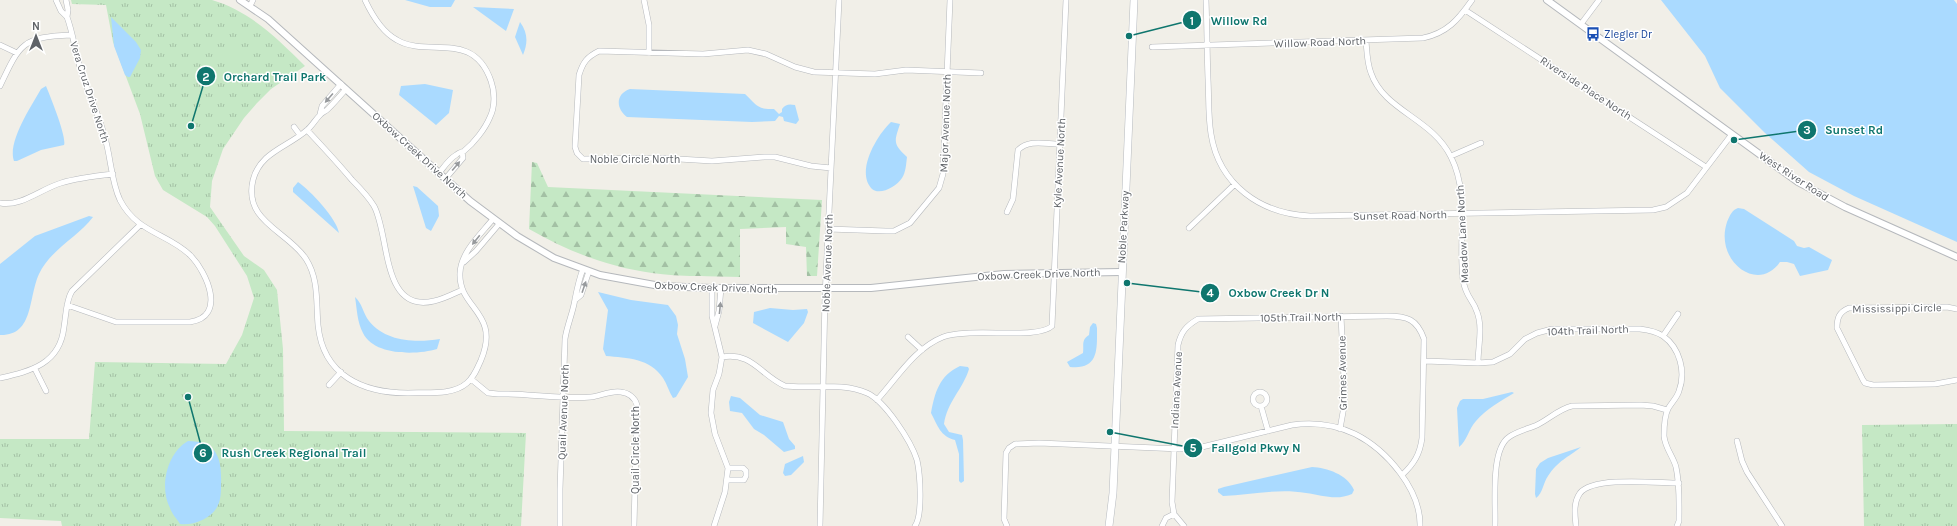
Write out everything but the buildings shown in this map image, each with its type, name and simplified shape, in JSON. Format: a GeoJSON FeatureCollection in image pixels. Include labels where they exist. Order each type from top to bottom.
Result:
{"type":"FeatureCollection","features":[{"type":"Feature","properties":{"kind":"main road","name":"Noble Parkway"},"geometry":{"type":"LineString","coordinates":[[1109,526],[1113,493],[1121,272],[1134,0]]}},
{"type":"Feature","properties":{"kind":"street","name":"Vera Cruz Drive North"},"geometry":{"type":"LineString","coordinates":[[56,0],[61,11],[67,17]]}},
{"type":"Feature","properties":{"kind":"street","name":"Vera Cruz Drive North"},"geometry":{"type":"LineString","coordinates":[[66,0],[68,10],[67,17],[83,77],[101,124],[117,191],[124,206],[140,225],[182,249],[194,260],[200,269],[212,298],[211,306],[207,314],[200,320],[190,322],[122,323],[111,321],[67,305]]}},
{"type":"Feature","properties":{"kind":"street","name":"Oxbow Creek Drive North"},"geometry":{"type":"LineString","coordinates":[[241,0],[252,3],[439,173],[492,219],[542,251],[586,270],[648,285],[712,288],[826,289],[881,288],[990,275],[1054,272],[1121,272]]}},
{"type":"Feature","properties":{"kind":"street"},"geometry":{"type":"LineString","coordinates":[[366,0],[378,23],[396,40],[415,46],[458,49],[470,54],[488,73],[494,98],[494,107],[490,118],[479,134],[462,152],[453,157],[439,173]]}},
{"type":"Feature","properties":{"kind":"street"},"geometry":{"type":"LineString","coordinates":[[644,0],[649,24],[649,53]]}},
{"type":"Feature","properties":{"kind":"street","name":"Noble Avenue North"},"geometry":{"type":"LineString","coordinates":[[820,526],[828,229],[839,0]]}},
{"type":"Feature","properties":{"kind":"street","name":"Major Avenue North"},"geometry":{"type":"LineString","coordinates":[[828,229],[894,231],[910,223],[939,188],[943,174],[950,0]]}},
{"type":"Feature","properties":{"kind":"street","name":"Kyle Avenue North"},"geometry":{"type":"LineString","coordinates":[[922,350],[931,342],[944,336],[961,332],[1035,332],[1048,330],[1052,326],[1066,0]]}},
{"type":"Feature","properties":{"kind":"street","name":"Sunset Road North"},"geometry":{"type":"LineString","coordinates":[[1206,0],[1211,135],[1219,161],[1235,184],[1256,202],[1282,213],[1296,216],[1653,210],[1666,207],[1687,193],[1732,134]]}},
{"type":"Feature","properties":{"kind":"street","name":"Willow Road North"},"geometry":{"type":"LineString","coordinates":[[1152,47],[1418,39],[1434,36],[1453,25],[1472,0]]}},
{"type":"Feature","properties":{"kind":"street","name":"West River Road"},"geometry":{"type":"LineString","coordinates":[[1547,0],[1791,177],[1822,196],[1957,257]]}},
{"type":"Feature","properties":{"kind":"street"},"geometry":{"type":"LineString","coordinates":[[1581,24],[1599,0]]}},
{"type":"Feature","properties":{"kind":"street","name":"Riverside Place North"},"geometry":{"type":"LineString","coordinates":[[1465,10],[1706,167]]}},
{"type":"Feature","properties":{"kind":"street"},"geometry":{"type":"LineString","coordinates":[[0,86],[17,53],[30,41],[41,37],[72,35]]}},
{"type":"Feature","properties":{"kind":"street","name":"Meadow Lane North"},"geometry":{"type":"LineString","coordinates":[[1366,41],[1371,73],[1381,92],[1434,133],[1451,156],[1461,187],[1463,278],[1465,292],[1477,310],[1480,320],[1478,363]]}},
{"type":"Feature","properties":{"kind":"street"},"geometry":{"type":"LineString","coordinates":[[0,45],[17,53]]}},
{"type":"Feature","properties":{"kind":"street","name":"Noble Circle North"},"geometry":{"type":"LineString","coordinates":[[831,168],[811,166],[775,157],[764,156],[712,161],[662,158],[590,161],[583,159],[577,153],[575,139],[579,75],[585,60],[599,51],[702,54],[748,50],[773,56],[795,67],[805,70],[836,73],[875,74],[902,70],[981,73]]}},
{"type":"Feature","properties":{"kind":"street"},"geometry":{"type":"LineString","coordinates":[[320,114],[322,106],[341,84]]}},
{"type":"Feature","properties":{"kind":"street"},"geometry":{"type":"LineString","coordinates":[[346,89],[327,110],[320,114],[307,130],[273,152],[260,165],[252,184],[254,202],[264,221],[295,246],[310,266],[316,286],[321,339],[328,355],[341,372],[366,387],[389,393],[451,391],[464,385],[470,380],[484,352],[486,341],[485,326],[481,311],[462,290],[460,273],[466,253],[492,219]]}},
{"type":"Feature","properties":{"kind":"street"},"geometry":{"type":"LineString","coordinates":[[294,127],[300,135]]}},
{"type":"Feature","properties":{"kind":"street"},"geometry":{"type":"LineString","coordinates":[[307,130],[372,204],[379,219],[392,276],[399,291],[412,301],[424,303],[439,300],[462,290]]}},
{"type":"Feature","properties":{"kind":"street"},"geometry":{"type":"LineString","coordinates":[[1007,212],[1013,199],[1018,150],[1024,144],[1030,143],[1060,144]]}},
{"type":"Feature","properties":{"kind":"street"},"geometry":{"type":"LineString","coordinates":[[1451,156],[1481,143]]}},
{"type":"Feature","properties":{"kind":"street"},"geometry":{"type":"LineString","coordinates":[[446,178],[463,158],[462,152]]}},
{"type":"Feature","properties":{"kind":"street"},"geometry":{"type":"LineString","coordinates":[[0,202],[19,202],[39,191],[62,183],[113,174]]}},
{"type":"Feature","properties":{"kind":"street"},"geometry":{"type":"LineString","coordinates":[[1189,228],[1235,184]]}},
{"type":"Feature","properties":{"kind":"street"},"geometry":{"type":"LineString","coordinates":[[464,262],[476,251],[499,224]]}},
{"type":"Feature","properties":{"kind":"street"},"geometry":{"type":"LineString","coordinates":[[0,378],[35,369],[54,354],[60,343],[69,294],[78,283],[116,250],[140,225]]}},
{"type":"Feature","properties":{"kind":"street","name":"Quail Avenue North"},"geometry":{"type":"LineString","coordinates":[[560,526],[566,332],[575,300],[576,290],[586,270]]}},
{"type":"Feature","properties":{"kind":"street"},"geometry":{"type":"LineString","coordinates":[[712,288],[712,316],[722,357],[719,374],[713,390],[711,413],[715,434],[728,468],[728,480],[714,526]]}},
{"type":"Feature","properties":{"kind":"street"},"geometry":{"type":"LineString","coordinates":[[715,326],[720,311],[721,288]]}},
{"type":"Feature","properties":{"kind":"street","name":"Mississippi Circle"},"geometry":{"type":"LineString","coordinates":[[1957,309],[1947,307],[1849,308],[1839,314],[1837,320],[1837,328],[1860,376],[1865,383],[1873,385],[1935,384],[1957,380]]}},
{"type":"Feature","properties":{"kind":"street"},"geometry":{"type":"LineString","coordinates":[[1677,526],[1679,521],[1679,484],[1676,465],[1664,439],[1664,425],[1667,410],[1679,392],[1682,379],[1682,370],[1680,360],[1674,349],[1663,336],[1678,314]]}},
{"type":"Feature","properties":{"kind":"street","name":"Grimes Avenue"},"geometry":{"type":"LineString","coordinates":[[1340,428],[1345,401],[1342,316]]}},
{"type":"Feature","properties":{"kind":"street","name":"105th Trail North"},"geometry":{"type":"LineString","coordinates":[[1186,326],[1198,319],[1210,318],[1404,316],[1416,324],[1424,339],[1425,361]]}},
{"type":"Feature","properties":{"kind":"street","name":"Indiana Avenue"},"geometry":{"type":"LineString","coordinates":[[1174,514],[1172,502],[1173,448],[1178,345],[1180,334],[1186,326]]}},
{"type":"Feature","properties":{"kind":"street","name":"104th Trail North"},"geometry":{"type":"LineString","coordinates":[[1425,361],[1478,363],[1493,362],[1510,354],[1525,339],[1537,333],[1552,330],[1640,329],[1652,331],[1663,336]]}},
{"type":"Feature","properties":{"kind":"street"},"geometry":{"type":"LineString","coordinates":[[877,400],[922,350],[908,337]]}},
{"type":"Feature","properties":{"kind":"street"},"geometry":{"type":"LineString","coordinates":[[722,357],[731,356],[746,358],[777,382],[785,386],[858,390],[868,393],[877,400],[899,428],[917,461],[921,510],[916,526]]}},
{"type":"Feature","properties":{"kind":"street"},"geometry":{"type":"LineString","coordinates":[[1402,475],[1411,466],[1421,449],[1425,361]]}},
{"type":"Feature","properties":{"kind":"street"},"geometry":{"type":"LineString","coordinates":[[35,369],[46,391]]}},
{"type":"Feature","properties":{"kind":"street"},"geometry":{"type":"LineString","coordinates":[[329,384],[341,372]]}},
{"type":"Feature","properties":{"kind":"street"},"geometry":{"type":"LineString","coordinates":[[470,380],[488,392],[564,397]]}},
{"type":"Feature","properties":{"kind":"street","name":"Quail Circle North"},"geometry":{"type":"LineString","coordinates":[[564,397],[592,397],[614,392],[622,392],[636,401],[637,416],[634,526]]}},
{"type":"Feature","properties":{"kind":"street"},"geometry":{"type":"LineString","coordinates":[[1495,526],[1497,457],[1502,444],[1508,438],[1542,422],[1563,408],[1572,406],[1642,405],[1667,410]]}},
{"type":"Feature","properties":{"kind":"street"},"geometry":{"type":"LineString","coordinates":[[1261,406],[1268,431]]}},
{"type":"Feature","properties":{"kind":"street"},"geometry":{"type":"LineString","coordinates":[[1007,526],[1004,519],[1006,453],[1009,448],[1015,444],[1039,443],[1173,448],[1202,447],[1292,424],[1306,423],[1340,428],[1356,434],[1369,443],[1402,475],[1415,495],[1418,506],[1420,526]]}},
{"type":"Feature","properties":{"kind":"street"},"geometry":{"type":"LineString","coordinates":[[1737,441],[1742,461],[1747,472],[1782,526]]}},
{"type":"Feature","properties":{"kind":"street"},"geometry":{"type":"LineString","coordinates":[[728,468],[743,468],[746,471],[744,480],[728,480]]}},
{"type":"Feature","properties":{"kind":"street"},"geometry":{"type":"LineString","coordinates":[[1576,526],[1576,501],[1581,493],[1598,484],[1679,484]]}},
{"type":"Feature","properties":{"kind":"street"},"geometry":{"type":"LineString","coordinates":[[1162,526],[1162,522],[1166,518],[1174,514],[1182,526]]}},
{"type":"Feature","properties":{"kind":"green space"},"geometry":{"type":"Polygon","coordinates":[[[71,0],[212,0],[239,11],[263,27],[305,66],[271,89],[257,103],[244,118],[223,149],[212,181],[210,207],[244,256],[264,270],[277,290],[283,349],[284,431],[526,433],[521,526],[62,526],[61,521],[0,518],[0,439],[89,439],[95,362],[226,364],[242,335],[254,298],[247,276],[215,226],[207,217],[163,190],[155,176],[140,114],[113,42],[106,5],[72,4],[71,0]]]}},
{"type":"Feature","properties":{"kind":"green space"},"geometry":{"type":"Polygon","coordinates":[[[229,51],[240,51],[240,62],[229,62],[229,51]]]}},
{"type":"Feature","properties":{"kind":"green space"},"geometry":{"type":"Polygon","coordinates":[[[532,162],[537,163],[548,187],[822,200],[817,276],[807,276],[806,247],[786,244],[786,227],[740,229],[740,277],[685,276],[652,273],[620,267],[573,251],[529,229],[532,162]]]}},
{"type":"Feature","properties":{"kind":"green space"},"geometry":{"type":"Polygon","coordinates":[[[1957,424],[1957,526],[1864,526],[1862,425],[1957,424]]]}},
{"type":"Feature","properties":{"kind":"water"},"geometry":{"type":"Polygon","coordinates":[[[405,0],[455,0],[451,7],[430,7],[405,0]]]}},
{"type":"Feature","properties":{"kind":"water"},"geometry":{"type":"Polygon","coordinates":[[[1661,0],[1954,0],[1957,4],[1957,242],[1854,196],[1809,172],[1765,133],[1720,88],[1705,56],[1661,0]]]}},
{"type":"Feature","properties":{"kind":"water"},"geometry":{"type":"Polygon","coordinates":[[[473,7],[514,9],[506,31],[473,7]]]}},
{"type":"Feature","properties":{"kind":"water"},"geometry":{"type":"Polygon","coordinates":[[[111,17],[136,42],[141,50],[140,58],[130,77],[125,75],[114,46],[111,17]]]}},
{"type":"Feature","properties":{"kind":"water"},"geometry":{"type":"Polygon","coordinates":[[[520,22],[526,34],[526,46],[523,55],[515,37],[520,22]]]}},
{"type":"Feature","properties":{"kind":"water"},"geometry":{"type":"Polygon","coordinates":[[[425,84],[453,90],[449,113],[436,125],[399,95],[401,86],[425,84]]]}},
{"type":"Feature","properties":{"kind":"water"},"geometry":{"type":"Polygon","coordinates":[[[46,86],[61,125],[64,145],[41,150],[14,161],[14,144],[17,134],[41,89],[46,86]]]}},
{"type":"Feature","properties":{"kind":"water"},"geometry":{"type":"Polygon","coordinates":[[[630,89],[745,94],[757,106],[774,109],[779,114],[786,105],[795,105],[799,120],[796,124],[784,121],[783,117],[779,116],[775,121],[752,122],[627,117],[623,114],[619,106],[619,102],[622,94],[630,89]]]}},
{"type":"Feature","properties":{"kind":"water"},"geometry":{"type":"Polygon","coordinates":[[[891,122],[900,124],[896,142],[899,149],[907,157],[905,171],[900,181],[892,187],[884,191],[875,191],[867,182],[867,164],[874,144],[891,122]]]}},
{"type":"Feature","properties":{"kind":"water"},"geometry":{"type":"Polygon","coordinates":[[[298,182],[322,205],[333,220],[339,233],[293,192],[293,188],[298,182]]]}},
{"type":"Feature","properties":{"kind":"water"},"geometry":{"type":"Polygon","coordinates":[[[413,186],[417,187],[438,206],[439,216],[431,231],[426,228],[413,186]]]}},
{"type":"Feature","properties":{"kind":"water"},"geometry":{"type":"Polygon","coordinates":[[[1738,208],[1744,209],[1794,241],[1797,246],[1804,248],[1809,247],[1832,260],[1828,270],[1800,276],[1794,264],[1787,262],[1780,262],[1771,271],[1761,275],[1750,274],[1740,269],[1732,260],[1727,249],[1725,236],[1729,217],[1733,211],[1738,208]]]}},
{"type":"Feature","properties":{"kind":"water"},"geometry":{"type":"Polygon","coordinates":[[[89,216],[93,217],[44,265],[39,274],[28,314],[19,329],[11,334],[0,335],[0,264],[35,236],[89,216]]]}},
{"type":"Feature","properties":{"kind":"water"},"geometry":{"type":"Polygon","coordinates":[[[598,292],[631,300],[668,305],[676,316],[678,325],[677,334],[685,359],[688,377],[676,397],[673,398],[663,378],[652,366],[638,360],[606,356],[603,349],[608,310],[598,292]]]}},
{"type":"Feature","properties":{"kind":"water"},"geometry":{"type":"Polygon","coordinates":[[[355,297],[369,321],[376,328],[393,337],[411,341],[440,339],[437,349],[408,353],[386,350],[376,346],[369,341],[361,329],[358,320],[355,297]]]}},
{"type":"Feature","properties":{"kind":"water"},"geometry":{"type":"Polygon","coordinates":[[[770,308],[793,310],[807,309],[808,312],[804,323],[788,342],[753,323],[754,312],[770,308]]]}},
{"type":"Feature","properties":{"kind":"water"},"geometry":{"type":"Polygon","coordinates":[[[1093,323],[1096,324],[1097,328],[1097,343],[1091,362],[1079,367],[1070,367],[1067,362],[1083,353],[1083,343],[1089,335],[1090,327],[1093,323]]]}},
{"type":"Feature","properties":{"kind":"water"},"geometry":{"type":"Polygon","coordinates":[[[960,366],[968,367],[969,369],[948,409],[944,424],[949,432],[962,435],[964,481],[961,483],[959,481],[959,454],[955,440],[943,433],[931,413],[934,398],[939,385],[947,375],[960,366]]]}},
{"type":"Feature","properties":{"kind":"water"},"geometry":{"type":"Polygon","coordinates":[[[1512,392],[1514,393],[1480,417],[1459,447],[1457,408],[1460,401],[1463,399],[1483,399],[1512,392]]]}},
{"type":"Feature","properties":{"kind":"water"},"geometry":{"type":"Polygon","coordinates":[[[731,396],[740,398],[760,415],[783,422],[789,439],[795,446],[795,449],[784,452],[764,435],[754,429],[742,413],[730,411],[729,402],[731,396]]]}},
{"type":"Feature","properties":{"kind":"water"},"geometry":{"type":"Polygon","coordinates":[[[188,441],[206,444],[216,453],[220,466],[221,495],[219,503],[212,514],[191,524],[180,524],[172,512],[167,500],[165,481],[170,462],[181,446],[188,441]]]}},
{"type":"Feature","properties":{"kind":"water"},"geometry":{"type":"Polygon","coordinates":[[[1581,447],[1556,466],[1548,476],[1536,498],[1536,469],[1540,463],[1548,458],[1581,447]]]}},
{"type":"Feature","properties":{"kind":"water"},"geometry":{"type":"Polygon","coordinates":[[[803,456],[804,462],[791,475],[785,476],[783,473],[785,464],[803,456]]]}},
{"type":"Feature","properties":{"kind":"water"},"geometry":{"type":"Polygon","coordinates":[[[1312,467],[1330,470],[1342,476],[1351,484],[1354,490],[1352,494],[1340,497],[1329,497],[1285,491],[1223,496],[1218,492],[1218,489],[1224,487],[1312,467]]]}},
{"type":"Feature","properties":{"kind":"place","name":"ZIegler Dr"},"geometry":{"type":"Point","coordinates":[1593,34]}},
{"type":"Feature","properties":{"kind":"place","name":"Willow Rd"},"geometry":{"type":"Point","coordinates":[1129,36]}},
{"type":"Feature","properties":{"kind":"place","name":"Orchard Trail Park"},"geometry":{"type":"Point","coordinates":[191,126]}},
{"type":"Feature","properties":{"kind":"place","name":"Sunset Rd"},"geometry":{"type":"Point","coordinates":[1734,140]}},
{"type":"Feature","properties":{"kind":"place","name":"Oxbow Creek Dr N"},"geometry":{"type":"Point","coordinates":[1127,283]}},
{"type":"Feature","properties":{"kind":"place","name":"Rush Creek Regional Trail"},"geometry":{"type":"Point","coordinates":[188,397]}},
{"type":"Feature","properties":{"kind":"place","name":"Fallgold Pkwy N"},"geometry":{"type":"Point","coordinates":[1110,432]}}]}
